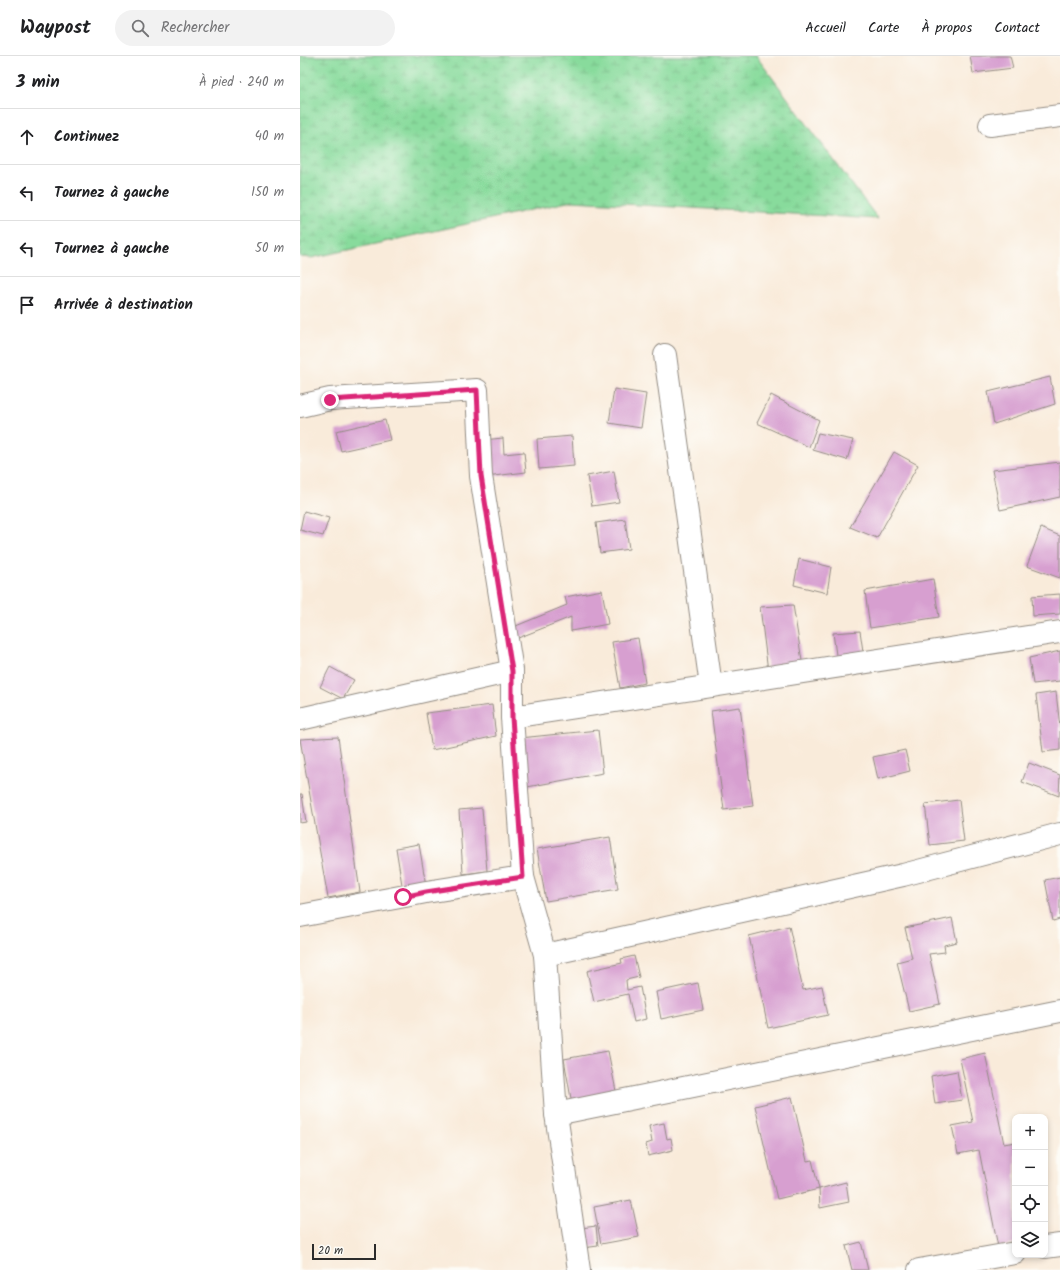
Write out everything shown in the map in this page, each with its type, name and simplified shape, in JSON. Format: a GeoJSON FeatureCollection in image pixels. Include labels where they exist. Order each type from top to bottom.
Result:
{"type":"FeatureCollection","features":[{"type":"Feature","properties":{"kind":"street"},"geometry":{"type":"LineString","coordinates":[[990,125],[1060,116]]}},
{"type":"Feature","properties":{"kind":"street"},"geometry":{"type":"LineString","coordinates":[[665,355],[711,686]]}},
{"type":"Feature","properties":{"kind":"street"},"geometry":{"type":"LineString","coordinates":[[300,406],[330,400],[477,390],[481,476],[512,671],[512,717],[523,877],[546,954],[556,1114],[578,1270]]}},
{"type":"Feature","properties":{"kind":"street"},"geometry":{"type":"LineString","coordinates":[[512,717],[1060,632]]}},
{"type":"Feature","properties":{"kind":"street"},"geometry":{"type":"LineString","coordinates":[[300,719],[512,671]]}},
{"type":"Feature","properties":{"kind":"street"},"geometry":{"type":"LineString","coordinates":[[546,954],[903,875],[1060,834]]}},
{"type":"Feature","properties":{"kind":"street"},"geometry":{"type":"LineString","coordinates":[[300,916],[426,892],[523,877]]}},
{"type":"Feature","properties":{"kind":"street"},"geometry":{"type":"LineString","coordinates":[[556,1114],[1060,1011]]}},
{"type":"Feature","properties":{"kind":"street"},"geometry":{"type":"LineString","coordinates":[[1048,1247],[1060,1245]]}},
{"type":"Feature","properties":{"kind":"street"},"geometry":{"type":"LineString","coordinates":[[919,1270],[1012,1254]]}},
{"type":"Feature","properties":{"kind":"green space"},"geometry":{"type":"Polygon","coordinates":[[[300,56],[756,56],[878,219],[572,201],[311,258],[300,257],[300,56]]]}},
{"type":"Feature","properties":{"kind":"building"},"geometry":{"type":"Polygon","coordinates":[[[970,56],[1010,56],[1013,68],[973,73],[970,56]]]}},
{"type":"Feature","properties":{"kind":"building"},"geometry":{"type":"Polygon","coordinates":[[[1050,377],[1055,404],[994,424],[988,392],[1050,377]]]}},
{"type":"Feature","properties":{"kind":"building"},"geometry":{"type":"Polygon","coordinates":[[[614,389],[646,394],[641,428],[609,423],[614,389]]]}},
{"type":"Feature","properties":{"kind":"building"},"geometry":{"type":"Polygon","coordinates":[[[771,395],[819,420],[809,447],[757,423],[771,395]]]}},
{"type":"Feature","properties":{"kind":"building"},"geometry":{"type":"Polygon","coordinates":[[[385,420],[390,440],[341,451],[336,431],[385,420]]]}},
{"type":"Feature","properties":{"kind":"building"},"geometry":{"type":"Polygon","coordinates":[[[818,433],[853,440],[847,460],[813,450],[818,433]]]}},
{"type":"Feature","properties":{"kind":"building"},"geometry":{"type":"Polygon","coordinates":[[[572,436],[574,466],[539,469],[537,439],[572,436]]]}},
{"type":"Feature","properties":{"kind":"building"},"geometry":{"type":"Polygon","coordinates":[[[503,438],[504,454],[524,452],[526,472],[486,477],[483,440],[503,438]]]}},
{"type":"Feature","properties":{"kind":"building"},"geometry":{"type":"Polygon","coordinates":[[[894,452],[918,465],[877,538],[850,527],[894,452]]]}},
{"type":"Feature","properties":{"kind":"building"},"geometry":{"type":"Polygon","coordinates":[[[1060,462],[1060,497],[1000,510],[992,470],[1060,462]]]}},
{"type":"Feature","properties":{"kind":"building"},"geometry":{"type":"Polygon","coordinates":[[[614,471],[619,502],[592,506],[587,476],[614,471]]]}},
{"type":"Feature","properties":{"kind":"building"},"geometry":{"type":"Polygon","coordinates":[[[304,511],[329,518],[323,536],[300,530],[304,511]]]}},
{"type":"Feature","properties":{"kind":"building"},"geometry":{"type":"Polygon","coordinates":[[[625,519],[629,549],[600,553],[596,523],[625,519]]]}},
{"type":"Feature","properties":{"kind":"building"},"geometry":{"type":"Polygon","coordinates":[[[1041,528],[1060,536],[1060,578],[1027,566],[1041,528]]]}},
{"type":"Feature","properties":{"kind":"building"},"geometry":{"type":"Polygon","coordinates":[[[799,559],[831,567],[827,593],[794,585],[799,559]]]}},
{"type":"Feature","properties":{"kind":"building"},"geometry":{"type":"Polygon","coordinates":[[[933,579],[939,617],[870,628],[865,591],[933,579]]]}},
{"type":"Feature","properties":{"kind":"building"},"geometry":{"type":"Polygon","coordinates":[[[602,590],[608,624],[571,631],[571,617],[513,640],[511,628],[567,605],[565,597],[602,590]]]}},
{"type":"Feature","properties":{"kind":"building"},"geometry":{"type":"Polygon","coordinates":[[[1060,594],[1060,614],[1033,616],[1032,596],[1060,594]]]}},
{"type":"Feature","properties":{"kind":"building"},"geometry":{"type":"Polygon","coordinates":[[[793,605],[803,667],[768,671],[760,607],[793,605]]]}},
{"type":"Feature","properties":{"kind":"building"},"geometry":{"type":"Polygon","coordinates":[[[860,631],[864,658],[837,662],[833,633],[860,631]]]}},
{"type":"Feature","properties":{"kind":"building"},"geometry":{"type":"Polygon","coordinates":[[[638,638],[645,683],[620,688],[612,642],[638,638]]]}},
{"type":"Feature","properties":{"kind":"building"},"geometry":{"type":"Polygon","coordinates":[[[1060,651],[1060,681],[1033,684],[1029,658],[1060,651]]]}},
{"type":"Feature","properties":{"kind":"building"},"geometry":{"type":"Polygon","coordinates":[[[330,667],[354,680],[343,699],[320,687],[330,667]]]}},
{"type":"Feature","properties":{"kind":"building"},"geometry":{"type":"Polygon","coordinates":[[[1056,692],[1060,727],[1060,750],[1043,752],[1036,695],[1056,692]]]}},
{"type":"Feature","properties":{"kind":"building"},"geometry":{"type":"Polygon","coordinates":[[[492,705],[496,736],[432,750],[426,713],[492,705]]]}},
{"type":"Feature","properties":{"kind":"building"},"geometry":{"type":"Polygon","coordinates":[[[740,707],[753,806],[724,810],[711,711],[740,707]]]}},
{"type":"Feature","properties":{"kind":"building"},"geometry":{"type":"Polygon","coordinates":[[[598,730],[603,773],[527,787],[520,738],[598,730]]]}},
{"type":"Feature","properties":{"kind":"building"},"geometry":{"type":"Polygon","coordinates":[[[338,737],[360,892],[328,898],[300,739],[338,737]]]}},
{"type":"Feature","properties":{"kind":"building"},"geometry":{"type":"Polygon","coordinates":[[[905,750],[910,771],[878,779],[873,757],[905,750]]]}},
{"type":"Feature","properties":{"kind":"building"},"geometry":{"type":"Polygon","coordinates":[[[1029,763],[1060,775],[1059,796],[1022,782],[1029,763]]]}},
{"type":"Feature","properties":{"kind":"building"},"geometry":{"type":"Polygon","coordinates":[[[300,794],[302,794],[306,822],[300,823],[300,794]]]}},
{"type":"Feature","properties":{"kind":"building"},"geometry":{"type":"Polygon","coordinates":[[[959,800],[964,841],[930,845],[925,804],[959,800]]]}},
{"type":"Feature","properties":{"kind":"building"},"geometry":{"type":"Polygon","coordinates":[[[482,808],[487,871],[463,874],[459,810],[482,808]]]}},
{"type":"Feature","properties":{"kind":"building"},"geometry":{"type":"Polygon","coordinates":[[[610,837],[618,889],[546,901],[537,849],[610,837]]]}},
{"type":"Feature","properties":{"kind":"building"},"geometry":{"type":"Polygon","coordinates":[[[419,844],[426,886],[403,891],[396,848],[419,844]]]}},
{"type":"Feature","properties":{"kind":"building"},"geometry":{"type":"Polygon","coordinates":[[[1060,877],[1060,919],[1053,921],[1045,880],[1060,877]]]}},
{"type":"Feature","properties":{"kind":"building"},"geometry":{"type":"Polygon","coordinates":[[[952,918],[957,942],[944,945],[945,952],[929,954],[940,1004],[909,1011],[897,962],[912,958],[905,928],[952,918]]]}},
{"type":"Feature","properties":{"kind":"building"},"geometry":{"type":"Polygon","coordinates":[[[789,926],[803,990],[822,986],[828,1015],[768,1028],[749,936],[789,926]]]}},
{"type":"Feature","properties":{"kind":"building"},"geometry":{"type":"Polygon","coordinates":[[[634,956],[639,977],[626,980],[627,990],[640,987],[646,1019],[634,1022],[628,994],[594,1002],[587,971],[622,963],[621,959],[634,956]]]}},
{"type":"Feature","properties":{"kind":"building"},"geometry":{"type":"Polygon","coordinates":[[[698,983],[703,1010],[661,1019],[656,992],[698,983]]]}},
{"type":"Feature","properties":{"kind":"building"},"geometry":{"type":"Polygon","coordinates":[[[608,1051],[618,1101],[573,1110],[564,1059],[608,1051]]]}},
{"type":"Feature","properties":{"kind":"building"},"geometry":{"type":"Polygon","coordinates":[[[985,1053],[1004,1144],[1012,1143],[1012,1245],[998,1247],[979,1150],[958,1154],[952,1126],[973,1122],[960,1059],[985,1053]]]}},
{"type":"Feature","properties":{"kind":"building"},"geometry":{"type":"Polygon","coordinates":[[[957,1071],[962,1100],[935,1104],[931,1076],[957,1071]]]}},
{"type":"Feature","properties":{"kind":"building"},"geometry":{"type":"Polygon","coordinates":[[[792,1097],[807,1161],[812,1160],[819,1189],[777,1199],[755,1106],[792,1097]]]}},
{"type":"Feature","properties":{"kind":"building"},"geometry":{"type":"Polygon","coordinates":[[[664,1123],[667,1139],[671,1138],[673,1150],[648,1156],[646,1144],[652,1142],[649,1126],[664,1123]]]}},
{"type":"Feature","properties":{"kind":"building"},"geometry":{"type":"Polygon","coordinates":[[[846,1182],[849,1202],[820,1208],[819,1189],[846,1182]]]}},
{"type":"Feature","properties":{"kind":"building"},"geometry":{"type":"Polygon","coordinates":[[[631,1200],[639,1237],[601,1244],[594,1207],[631,1200]]]}},
{"type":"Feature","properties":{"kind":"building"},"geometry":{"type":"Polygon","coordinates":[[[596,1226],[598,1246],[583,1248],[581,1228],[596,1226]]]}},
{"type":"Feature","properties":{"kind":"building"},"geometry":{"type":"Polygon","coordinates":[[[861,1242],[868,1270],[852,1270],[846,1246],[861,1242]]]}},
{"type":"Feature","properties":{"kind":"route"},"geometry":{"type":"LineString","coordinates":[[330,400],[477,390],[478,440],[481,476],[512,671],[512,717],[523,877],[403,897]]}}]}
